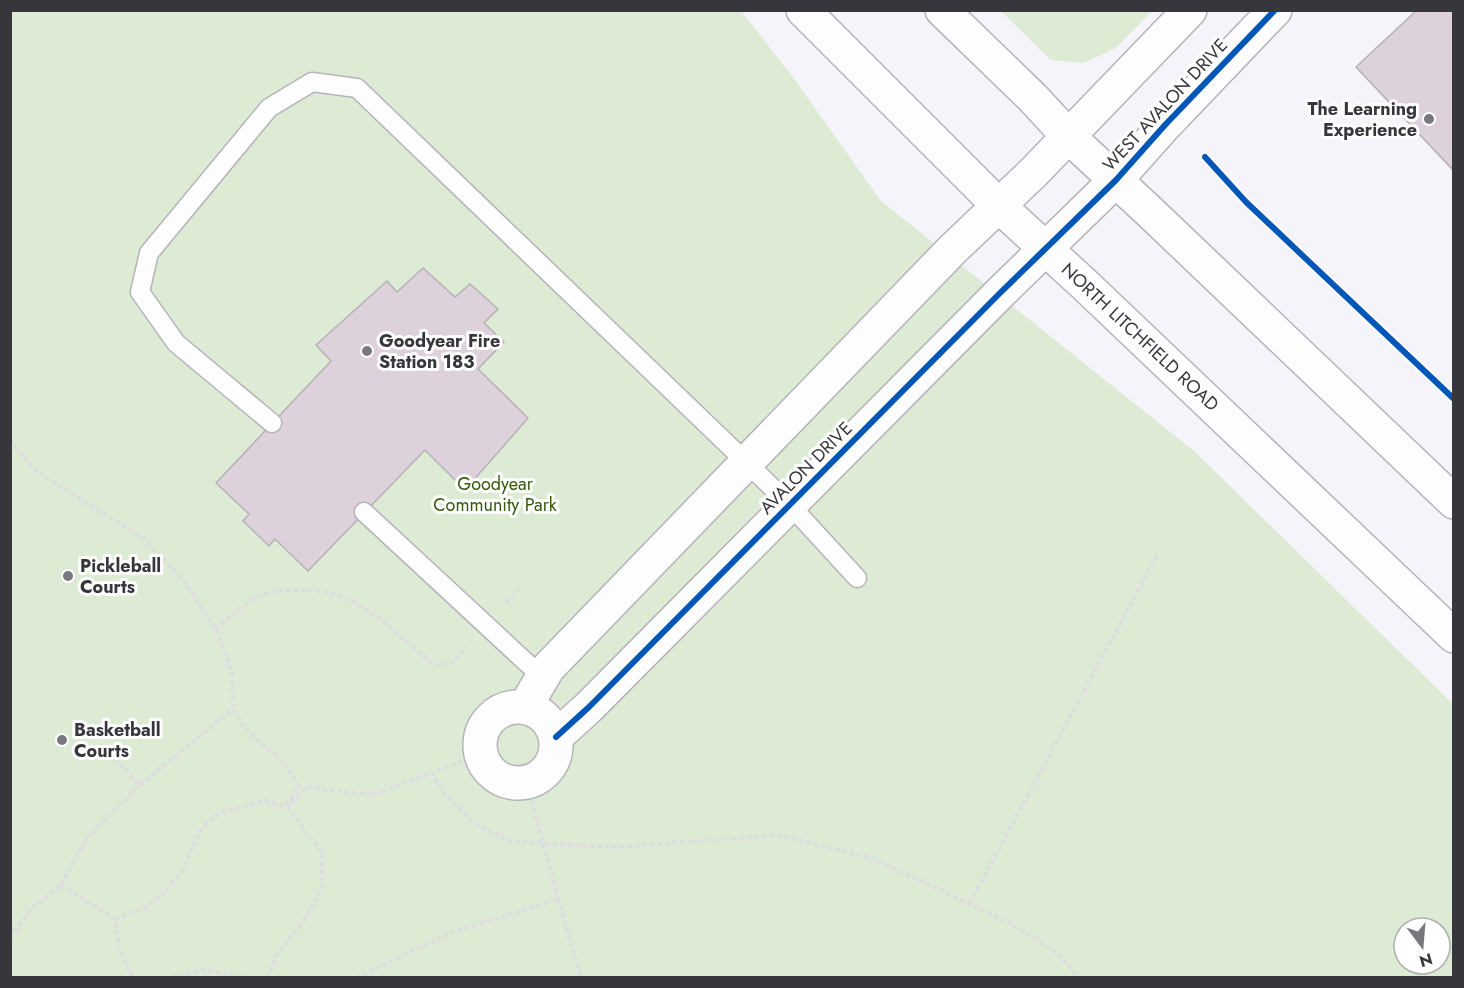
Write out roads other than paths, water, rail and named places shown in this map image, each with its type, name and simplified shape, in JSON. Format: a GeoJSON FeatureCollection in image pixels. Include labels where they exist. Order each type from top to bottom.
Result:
{"type":"FeatureCollection","features":[{"type":"Feature","properties":{"kind":"street","name":"NORTH LITCHFIELD ROAD"},"geometry":{"type":"LineString","coordinates":[[803,10],[999,206],[1454,636]]}},
{"type":"Feature","properties":{"kind":"street"},"geometry":{"type":"LineString","coordinates":[[942,10],[1033,98],[1069,137],[1454,502]]}},
{"type":"Feature","properties":{"kind":"street"},"geometry":{"type":"LineString","coordinates":[[525,707],[548,668],[952,250],[1069,137],[1190,10]]}},
{"type":"Feature","properties":{"kind":"street","name":"WEST AVALON DRIVE"},"geometry":{"type":"LineString","coordinates":[[1076,220],[1275,10]]}},
{"type":"Feature","properties":{"kind":"street","name":"AVALON DRIVE"},"geometry":{"type":"LineString","coordinates":[[556,736],[589,707],[1045,248],[1076,220]]}},
{"type":"Feature","properties":{"kind":"street"},"geometry":{"type":"LineString","coordinates":[[512,707],[525,707],[536,711],[545,717],[556,736],[558,747],[551,766],[545,773],[527,783],[515,784],[503,781],[485,765],[481,754],[480,742],[483,729],[500,711],[512,707]]}},
{"type":"Feature","properties":{"kind":"lane"},"geometry":{"type":"LineString","coordinates":[[272,423],[176,343],[140,292],[149,253],[269,108],[312,82],[357,88],[790,505],[857,578]]}},
{"type":"Feature","properties":{"kind":"lane"},"geometry":{"type":"LineString","coordinates":[[364,512],[542,677]]}},
{"type":"Feature","properties":{"kind":"place","name":"The Learning Experience"},"geometry":{"type":"Point","coordinates":[1429,119]}},
{"type":"Feature","properties":{"kind":"place","name":"Goodyear Fire Station 183"},"geometry":{"type":"Point","coordinates":[367,351]}},
{"type":"Feature","properties":{"kind":"place","name":"Pickleball Courts"},"geometry":{"type":"Point","coordinates":[68,576]}},
{"type":"Feature","properties":{"kind":"place","name":"Basketball Courts"},"geometry":{"type":"Point","coordinates":[62,740]}},
{"type":"Feature","properties":{"kind":"park label","name":"Goodyear Community Park"},"geometry":{"type":"Point","coordinates":[495,494]}}]}
